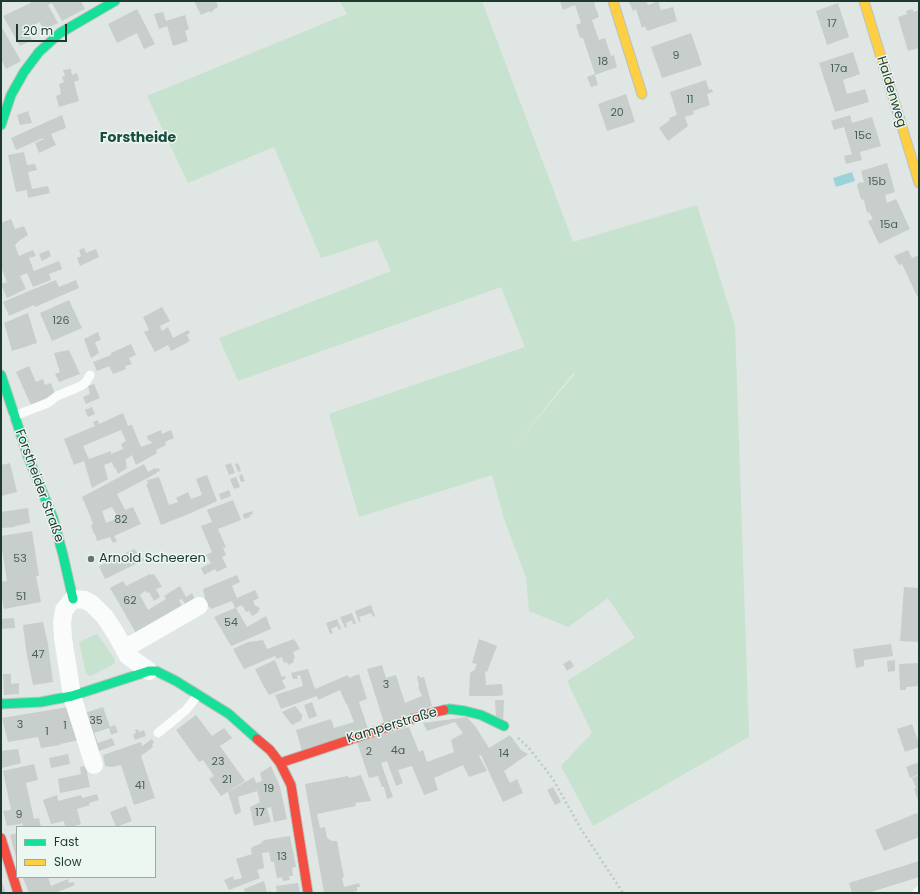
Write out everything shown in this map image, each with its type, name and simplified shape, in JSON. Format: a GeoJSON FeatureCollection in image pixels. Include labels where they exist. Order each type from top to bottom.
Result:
{"type":"FeatureCollection","features":[{"type":"Feature","properties":{"kind":"street"},"geometry":{"type":"LineString","coordinates":[[1,125],[10,95],[24,72],[39,52],[60,33],[115,1]]}},
{"type":"Feature","properties":{"kind":"street"},"geometry":{"type":"LineString","coordinates":[[613,1],[642,94]]}},
{"type":"Feature","properties":{"kind":"street","name":"Haldenweg"},"geometry":{"type":"LineString","coordinates":[[864,1],[919,183]]}},
{"type":"Feature","properties":{"kind":"street","name":"Forstheider Straße"},"geometry":{"type":"LineString","coordinates":[[1,375],[29,459],[53,518],[73,599]]}},
{"type":"Feature","properties":{"kind":"street"},"geometry":{"type":"LineString","coordinates":[[94,765],[72,696],[63,638],[62,622],[64,610],[73,599],[85,600],[92,604],[105,617],[128,656],[149,672]]}},
{"type":"Feature","properties":{"kind":"street"},"geometry":{"type":"LineString","coordinates":[[124,649],[199,606]]}},
{"type":"Feature","properties":{"kind":"street"},"geometry":{"type":"LineString","coordinates":[[1,704],[41,702],[72,696],[156,671],[176,681],[229,714],[270,750],[280,763],[291,785],[308,893]]}},
{"type":"Feature","properties":{"kind":"street","name":"Kamperstraße"},"geometry":{"type":"LineString","coordinates":[[280,763],[427,714],[450,709],[481,715],[504,726]]}},
{"type":"Feature","properties":{"kind":"street"},"geometry":{"type":"LineString","coordinates":[[1,838],[18,893]]}},
{"type":"Feature","properties":{"kind":"lane"},"geometry":{"type":"LineString","coordinates":[[14,416],[48,404],[57,396],[81,386],[90,376]]}},
{"type":"Feature","properties":{"kind":"lane"},"geometry":{"type":"LineString","coordinates":[[158,733],[186,710],[198,695]]}},
{"type":"Feature","properties":{"kind":"path"},"geometry":{"type":"LineString","coordinates":[[504,726],[529,748],[553,779],[581,829],[623,893]]}},
{"type":"Feature","properties":{"kind":"green space"},"geometry":{"type":"Polygon","coordinates":[[[340,1],[482,1],[573,242],[697,205],[735,326],[749,737],[593,826],[561,766],[592,733],[567,681],[635,638],[608,598],[568,627],[529,611],[526,577],[505,522],[492,475],[359,517],[329,414],[525,347],[501,287],[238,381],[219,338],[391,271],[377,240],[321,258],[274,147],[188,183],[147,96],[347,14],[340,1]],[[574,372],[512,449],[574,375],[574,372]]]}},
{"type":"Feature","properties":{"kind":"green space"},"geometry":{"type":"Polygon","coordinates":[[[97,634],[115,661],[114,664],[91,676],[86,673],[79,642],[97,634]]]}},
{"type":"Feature","properties":{"kind":"water"},"geometry":{"type":"Polygon","coordinates":[[[852,172],[855,181],[836,187],[833,178],[852,172]]]}},
{"type":"Feature","properties":{"kind":"building"},"geometry":{"type":"Polygon","coordinates":[[[31,1],[81,1],[85,9],[62,21],[52,3],[48,5],[58,23],[43,30],[40,22],[26,29],[32,40],[20,46],[3,16],[31,3],[31,1]]]}},
{"type":"Feature","properties":{"kind":"building"},"geometry":{"type":"Polygon","coordinates":[[[194,1],[216,1],[218,7],[210,13],[210,11],[201,15],[194,1]]]}},
{"type":"Feature","properties":{"kind":"building"},"geometry":{"type":"Polygon","coordinates":[[[560,1],[596,2],[594,3],[599,17],[592,20],[599,40],[605,38],[611,56],[614,55],[617,67],[595,75],[598,85],[591,87],[587,77],[595,74],[583,38],[580,38],[576,25],[581,23],[575,5],[563,10],[560,1]]]}},
{"type":"Feature","properties":{"kind":"building"},"geometry":{"type":"Polygon","coordinates":[[[629,1],[646,1],[648,5],[658,1],[661,10],[673,7],[677,21],[647,31],[645,26],[642,28],[636,9],[633,11],[629,1]]]}},
{"type":"Feature","properties":{"kind":"building"},"geometry":{"type":"Polygon","coordinates":[[[838,3],[849,37],[827,45],[816,11],[838,3]]]}},
{"type":"Feature","properties":{"kind":"building"},"geometry":{"type":"Polygon","coordinates":[[[137,9],[155,44],[144,49],[137,33],[117,43],[108,24],[137,9]]]}},
{"type":"Feature","properties":{"kind":"building"},"geometry":{"type":"Polygon","coordinates":[[[913,9],[913,12],[919,10],[919,48],[908,51],[898,17],[907,14],[906,11],[913,9]]]}},
{"type":"Feature","properties":{"kind":"building"},"geometry":{"type":"Polygon","coordinates":[[[163,12],[166,21],[185,15],[189,29],[185,31],[188,41],[173,46],[167,26],[159,29],[154,14],[163,12]]]}},
{"type":"Feature","properties":{"kind":"building"},"geometry":{"type":"Polygon","coordinates":[[[1,26],[21,61],[6,69],[1,59],[1,26]]]}},
{"type":"Feature","properties":{"kind":"building"},"geometry":{"type":"Polygon","coordinates":[[[691,33],[702,65],[662,78],[651,47],[691,33]]]}},
{"type":"Feature","properties":{"kind":"building"},"geometry":{"type":"Polygon","coordinates":[[[853,52],[860,74],[843,80],[847,94],[865,89],[869,102],[835,112],[819,63],[853,52]]]}},
{"type":"Feature","properties":{"kind":"building"},"geometry":{"type":"Polygon","coordinates":[[[71,69],[72,75],[77,73],[79,80],[74,82],[79,101],[59,107],[56,96],[61,94],[59,84],[64,82],[62,77],[65,76],[63,70],[71,69]]]}},
{"type":"Feature","properties":{"kind":"building"},"geometry":{"type":"Polygon","coordinates":[[[706,80],[709,90],[712,89],[713,92],[707,94],[710,105],[693,111],[694,114],[685,117],[688,126],[668,141],[659,128],[670,120],[669,118],[677,115],[670,92],[706,80]]]}},
{"type":"Feature","properties":{"kind":"building"},"geometry":{"type":"Polygon","coordinates":[[[626,94],[635,122],[607,131],[598,104],[626,94]]]}},
{"type":"Feature","properties":{"kind":"building"},"geometry":{"type":"Polygon","coordinates":[[[28,111],[32,123],[20,125],[17,115],[28,111]]]}},
{"type":"Feature","properties":{"kind":"building"},"geometry":{"type":"Polygon","coordinates":[[[62,115],[66,128],[51,134],[56,145],[39,153],[35,143],[44,139],[43,138],[16,150],[11,138],[62,115]]]}},
{"type":"Feature","properties":{"kind":"building"},"geometry":{"type":"Polygon","coordinates":[[[850,115],[852,123],[872,117],[881,146],[860,152],[862,160],[846,164],[844,156],[852,154],[844,127],[834,130],[831,121],[850,115]]]}},
{"type":"Feature","properties":{"kind":"building"},"geometry":{"type":"Polygon","coordinates":[[[24,152],[27,165],[35,164],[37,170],[28,172],[32,189],[48,186],[50,193],[28,198],[27,190],[16,192],[8,155],[24,152]]]}},
{"type":"Feature","properties":{"kind":"building"},"geometry":{"type":"Polygon","coordinates":[[[887,163],[895,192],[885,195],[887,203],[896,199],[910,229],[879,244],[868,221],[873,219],[869,212],[867,213],[864,200],[861,199],[857,186],[858,183],[864,182],[861,171],[887,163]]]}},
{"type":"Feature","properties":{"kind":"building"},"geometry":{"type":"Polygon","coordinates":[[[11,219],[15,229],[24,226],[28,235],[15,245],[19,256],[33,250],[36,256],[29,258],[34,271],[59,261],[62,269],[49,274],[51,280],[33,287],[27,273],[20,276],[26,289],[7,298],[1,284],[7,282],[1,267],[1,223],[11,219]]]}},
{"type":"Feature","properties":{"kind":"building"},"geometry":{"type":"Polygon","coordinates":[[[84,248],[86,253],[96,249],[99,257],[80,266],[77,258],[81,256],[79,250],[84,248]]]}},
{"type":"Feature","properties":{"kind":"building"},"geometry":{"type":"Polygon","coordinates":[[[49,250],[51,256],[42,261],[39,254],[49,250]]]}},
{"type":"Feature","properties":{"kind":"building"},"geometry":{"type":"Polygon","coordinates":[[[908,250],[912,258],[919,255],[919,296],[917,296],[902,264],[899,265],[894,256],[908,250]]]}},
{"type":"Feature","properties":{"kind":"building"},"geometry":{"type":"Polygon","coordinates":[[[56,280],[59,287],[76,280],[79,288],[35,307],[34,305],[9,316],[3,302],[56,280]]]}},
{"type":"Feature","properties":{"kind":"building"},"geometry":{"type":"Polygon","coordinates":[[[69,300],[82,328],[52,341],[40,313],[69,300]]]}},
{"type":"Feature","properties":{"kind":"building"},"geometry":{"type":"Polygon","coordinates":[[[162,307],[170,321],[160,326],[162,331],[168,327],[173,338],[188,330],[190,333],[187,335],[190,341],[171,351],[168,345],[155,352],[144,332],[149,330],[143,317],[162,307]]]}},
{"type":"Feature","properties":{"kind":"building"},"geometry":{"type":"Polygon","coordinates":[[[28,313],[37,343],[12,351],[4,323],[28,313]]]}},
{"type":"Feature","properties":{"kind":"building"},"geometry":{"type":"Polygon","coordinates":[[[98,332],[101,340],[95,342],[99,353],[91,358],[84,339],[98,332]]]}},
{"type":"Feature","properties":{"kind":"building"},"geometry":{"type":"Polygon","coordinates":[[[131,344],[136,355],[129,358],[132,364],[125,366],[126,369],[113,374],[109,366],[97,371],[93,362],[111,355],[111,353],[131,344]]]}},
{"type":"Feature","properties":{"kind":"building"},"geometry":{"type":"Polygon","coordinates":[[[69,350],[80,374],[59,382],[55,374],[60,372],[54,353],[69,350]]]}},
{"type":"Feature","properties":{"kind":"building"},"geometry":{"type":"Polygon","coordinates":[[[29,366],[36,382],[43,379],[45,385],[51,383],[55,394],[31,405],[16,372],[29,366]]]}},
{"type":"Feature","properties":{"kind":"building"},"geometry":{"type":"Polygon","coordinates":[[[94,384],[100,398],[86,404],[83,397],[90,394],[88,386],[94,384]]]}},
{"type":"Feature","properties":{"kind":"building"},"geometry":{"type":"Polygon","coordinates":[[[92,407],[95,414],[88,417],[85,410],[92,407]]]}},
{"type":"Feature","properties":{"kind":"building"},"geometry":{"type":"Polygon","coordinates":[[[123,413],[128,426],[132,425],[141,447],[152,443],[148,440],[147,436],[161,430],[162,434],[171,430],[174,438],[165,442],[166,445],[156,450],[157,453],[136,465],[132,455],[125,460],[127,468],[118,474],[112,462],[104,465],[108,479],[92,488],[84,461],[74,465],[64,439],[95,426],[93,422],[98,420],[99,424],[123,413]],[[121,430],[83,446],[89,459],[111,451],[111,454],[123,449],[121,444],[126,441],[121,430]]]}},
{"type":"Feature","properties":{"kind":"building"},"geometry":{"type":"Polygon","coordinates":[[[10,463],[17,492],[1,496],[1,465],[10,463]]]}},
{"type":"Feature","properties":{"kind":"building"},"geometry":{"type":"Polygon","coordinates":[[[231,463],[235,473],[229,475],[225,465],[231,463]]]}},
{"type":"Feature","properties":{"kind":"building"},"geometry":{"type":"Polygon","coordinates":[[[238,463],[241,471],[238,472],[235,464],[238,463]]]}},
{"type":"Feature","properties":{"kind":"building"},"geometry":{"type":"Polygon","coordinates":[[[144,464],[148,472],[155,468],[159,468],[160,471],[157,473],[117,494],[125,510],[133,507],[141,524],[114,536],[117,541],[113,543],[110,537],[97,541],[91,525],[93,524],[91,518],[82,497],[144,464]],[[112,507],[102,511],[106,523],[118,518],[112,507]]]}},
{"type":"Feature","properties":{"kind":"building"},"geometry":{"type":"Polygon","coordinates":[[[242,474],[245,481],[241,482],[239,476],[242,474]]]}},
{"type":"Feature","properties":{"kind":"building"},"geometry":{"type":"Polygon","coordinates":[[[207,475],[217,501],[161,525],[146,484],[148,484],[147,480],[159,477],[169,505],[178,502],[176,498],[188,492],[191,499],[202,495],[196,479],[207,475]]]}},
{"type":"Feature","properties":{"kind":"building"},"geometry":{"type":"Polygon","coordinates":[[[236,477],[240,487],[234,489],[230,479],[236,477]]]}},
{"type":"Feature","properties":{"kind":"building"},"geometry":{"type":"Polygon","coordinates":[[[229,490],[231,496],[221,500],[219,494],[229,490]]]}},
{"type":"Feature","properties":{"kind":"building"},"geometry":{"type":"Polygon","coordinates":[[[233,500],[241,520],[218,529],[226,547],[223,548],[226,555],[222,557],[227,567],[217,572],[215,569],[204,575],[201,568],[211,563],[206,555],[212,552],[201,526],[212,522],[207,510],[233,500]]]}},
{"type":"Feature","properties":{"kind":"building"},"geometry":{"type":"Polygon","coordinates":[[[28,508],[30,523],[15,527],[1,528],[1,512],[28,508]]]}},
{"type":"Feature","properties":{"kind":"building"},"geometry":{"type":"Polygon","coordinates":[[[252,511],[253,514],[250,515],[250,517],[244,519],[243,514],[252,511]]]}},
{"type":"Feature","properties":{"kind":"building"},"geometry":{"type":"Polygon","coordinates":[[[32,531],[39,576],[36,576],[41,602],[4,609],[1,582],[7,581],[1,536],[32,531]]]}},
{"type":"Feature","properties":{"kind":"building"},"geometry":{"type":"Polygon","coordinates":[[[134,549],[144,560],[105,579],[99,566],[134,549]]]}},
{"type":"Feature","properties":{"kind":"building"},"geometry":{"type":"Polygon","coordinates":[[[150,574],[154,574],[162,587],[156,589],[160,597],[154,601],[149,592],[147,593],[145,591],[140,595],[148,610],[166,599],[164,596],[180,586],[186,597],[192,593],[195,599],[185,604],[182,599],[179,600],[182,606],[136,633],[110,588],[123,581],[126,586],[150,574]]]}},
{"type":"Feature","properties":{"kind":"building"},"geometry":{"type":"Polygon","coordinates":[[[237,575],[240,582],[232,586],[237,598],[255,590],[259,598],[253,601],[256,607],[258,606],[260,609],[258,611],[259,612],[252,616],[249,611],[246,612],[242,605],[236,608],[247,627],[266,616],[271,629],[231,646],[214,617],[235,608],[232,601],[211,609],[209,606],[203,608],[200,600],[205,598],[203,589],[237,575]]]}},
{"type":"Feature","properties":{"kind":"building"},"geometry":{"type":"Polygon","coordinates":[[[904,587],[919,588],[919,642],[900,641],[904,587]]]}},
{"type":"Feature","properties":{"kind":"building"},"geometry":{"type":"Polygon","coordinates":[[[371,605],[375,616],[373,617],[371,613],[359,617],[361,621],[359,622],[355,611],[371,605]]]}},
{"type":"Feature","properties":{"kind":"building"},"geometry":{"type":"Polygon","coordinates":[[[352,613],[356,624],[353,624],[352,620],[346,623],[347,627],[345,628],[340,617],[352,613]]]}},
{"type":"Feature","properties":{"kind":"building"},"geometry":{"type":"Polygon","coordinates":[[[14,618],[15,628],[1,629],[1,619],[14,618]]]}},
{"type":"Feature","properties":{"kind":"building"},"geometry":{"type":"Polygon","coordinates":[[[337,619],[341,629],[339,630],[337,626],[331,629],[333,633],[330,634],[326,623],[337,619]]]}},
{"type":"Feature","properties":{"kind":"building"},"geometry":{"type":"Polygon","coordinates":[[[43,622],[48,644],[53,682],[33,685],[23,625],[43,622]]]}},
{"type":"Feature","properties":{"kind":"building"},"geometry":{"type":"Polygon","coordinates":[[[294,639],[300,649],[293,652],[295,658],[293,659],[294,662],[288,665],[287,662],[284,663],[282,657],[277,659],[275,656],[244,669],[233,649],[248,642],[263,640],[267,649],[294,639]]]}},
{"type":"Feature","properties":{"kind":"building"},"geometry":{"type":"Polygon","coordinates":[[[479,639],[497,646],[487,672],[485,671],[486,685],[502,684],[503,695],[469,696],[470,673],[474,671],[477,664],[472,663],[479,639]]]}},
{"type":"Feature","properties":{"kind":"building"},"geometry":{"type":"Polygon","coordinates":[[[891,644],[893,656],[864,660],[864,666],[856,668],[853,649],[891,644]]]}},
{"type":"Feature","properties":{"kind":"building"},"geometry":{"type":"Polygon","coordinates":[[[275,660],[282,677],[285,676],[286,678],[282,681],[286,688],[269,695],[255,669],[275,660]]]}},
{"type":"Feature","properties":{"kind":"building"},"geometry":{"type":"Polygon","coordinates":[[[570,660],[574,666],[567,671],[563,664],[570,660]]]}},
{"type":"Feature","properties":{"kind":"building"},"geometry":{"type":"Polygon","coordinates":[[[895,660],[895,671],[888,672],[887,661],[895,660]]]}},
{"type":"Feature","properties":{"kind":"building"},"geometry":{"type":"Polygon","coordinates":[[[919,663],[919,686],[906,687],[906,690],[900,690],[899,664],[919,663]]]}},
{"type":"Feature","properties":{"kind":"building"},"geometry":{"type":"Polygon","coordinates":[[[382,665],[386,678],[396,675],[405,703],[422,696],[418,687],[417,676],[420,676],[420,678],[424,677],[432,706],[384,723],[367,669],[382,665]]]}},
{"type":"Feature","properties":{"kind":"building"},"geometry":{"type":"Polygon","coordinates":[[[308,669],[315,689],[348,675],[349,678],[359,674],[367,699],[359,702],[368,729],[302,751],[296,730],[331,719],[334,728],[354,722],[340,690],[318,700],[317,696],[281,709],[275,695],[303,686],[300,675],[297,676],[298,679],[293,679],[291,673],[308,669]]]}},
{"type":"Feature","properties":{"kind":"building"},"geometry":{"type":"Polygon","coordinates":[[[3,674],[11,674],[11,684],[19,683],[19,694],[4,695],[3,674]]]}},
{"type":"Feature","properties":{"kind":"building"},"geometry":{"type":"Polygon","coordinates":[[[495,700],[504,700],[503,724],[496,718],[495,700]]]}},
{"type":"Feature","properties":{"kind":"building"},"geometry":{"type":"Polygon","coordinates":[[[312,702],[317,716],[309,719],[304,705],[312,702]]]}},
{"type":"Feature","properties":{"kind":"building"},"geometry":{"type":"Polygon","coordinates":[[[295,706],[303,716],[301,718],[302,720],[292,725],[282,712],[295,706]]]}},
{"type":"Feature","properties":{"kind":"building"},"geometry":{"type":"Polygon","coordinates":[[[68,707],[80,740],[41,748],[38,737],[8,742],[2,718],[68,707]]]}},
{"type":"Feature","properties":{"kind":"building"},"geometry":{"type":"Polygon","coordinates":[[[103,707],[110,727],[115,725],[118,732],[111,735],[109,728],[94,733],[98,743],[112,738],[115,745],[96,752],[82,714],[103,707]]]}},
{"type":"Feature","properties":{"kind":"building"},"geometry":{"type":"Polygon","coordinates":[[[196,715],[212,736],[224,728],[232,738],[220,746],[245,781],[221,796],[209,779],[214,776],[203,760],[199,762],[176,730],[196,715]]]}},
{"type":"Feature","properties":{"kind":"building"},"geometry":{"type":"Polygon","coordinates":[[[467,717],[475,726],[489,748],[510,735],[521,750],[528,754],[504,771],[510,783],[517,779],[523,793],[503,802],[481,755],[479,756],[487,771],[469,777],[463,765],[434,778],[438,790],[424,795],[412,766],[398,770],[403,783],[396,786],[387,761],[381,763],[393,797],[387,799],[384,787],[382,787],[378,776],[369,778],[357,742],[409,727],[419,752],[423,750],[427,762],[454,752],[451,740],[463,733],[455,722],[427,731],[423,723],[467,717]]]}},
{"type":"Feature","properties":{"kind":"building"},"geometry":{"type":"Polygon","coordinates":[[[912,724],[919,747],[905,752],[897,729],[912,724]]]}},
{"type":"Feature","properties":{"kind":"building"},"geometry":{"type":"Polygon","coordinates":[[[138,729],[139,732],[144,730],[146,736],[135,740],[133,734],[136,733],[135,730],[138,729]]]}},
{"type":"Feature","properties":{"kind":"building"},"geometry":{"type":"Polygon","coordinates":[[[152,739],[154,743],[152,744],[153,747],[141,756],[155,798],[134,805],[121,765],[112,767],[105,766],[103,755],[141,742],[142,746],[152,739]]]}},
{"type":"Feature","properties":{"kind":"building"},"geometry":{"type":"Polygon","coordinates":[[[18,749],[21,763],[2,768],[1,751],[18,749]]]}},
{"type":"Feature","properties":{"kind":"building"},"geometry":{"type":"Polygon","coordinates":[[[68,754],[70,764],[51,768],[49,758],[68,754]]]}},
{"type":"Feature","properties":{"kind":"building"},"geometry":{"type":"Polygon","coordinates":[[[919,762],[919,774],[910,778],[906,767],[919,762]]]}},
{"type":"Feature","properties":{"kind":"building"},"geometry":{"type":"Polygon","coordinates":[[[34,764],[38,780],[26,783],[34,819],[39,818],[41,826],[23,826],[21,823],[7,826],[3,811],[11,810],[3,771],[34,764]]]}},
{"type":"Feature","properties":{"kind":"building"},"geometry":{"type":"Polygon","coordinates":[[[89,765],[87,773],[90,787],[60,793],[58,779],[81,774],[80,767],[89,765]]]}},
{"type":"Feature","properties":{"kind":"building"},"geometry":{"type":"Polygon","coordinates":[[[271,766],[280,787],[287,819],[274,822],[271,807],[267,808],[271,822],[254,826],[250,807],[260,802],[257,791],[238,797],[241,812],[235,815],[228,792],[254,777],[256,783],[262,781],[260,773],[271,766]]]}},
{"type":"Feature","properties":{"kind":"building"},"geometry":{"type":"Polygon","coordinates":[[[361,775],[371,801],[355,803],[356,806],[317,814],[320,828],[325,827],[327,838],[332,841],[337,841],[344,877],[342,878],[344,887],[359,883],[360,887],[357,887],[357,891],[349,893],[324,893],[305,784],[361,775]]]}},
{"type":"Feature","properties":{"kind":"building"},"geometry":{"type":"Polygon","coordinates":[[[919,775],[919,803],[912,778],[919,775]]]}},
{"type":"Feature","properties":{"kind":"building"},"geometry":{"type":"Polygon","coordinates":[[[553,787],[561,802],[555,805],[547,790],[553,787]]]}},
{"type":"Feature","properties":{"kind":"building"},"geometry":{"type":"Polygon","coordinates":[[[97,794],[99,800],[89,803],[90,805],[77,809],[81,824],[65,826],[64,821],[51,824],[43,800],[57,795],[58,801],[81,795],[82,798],[97,794]]]}},
{"type":"Feature","properties":{"kind":"building"},"geometry":{"type":"Polygon","coordinates":[[[126,806],[132,821],[116,826],[110,812],[126,806]]]}},
{"type":"Feature","properties":{"kind":"building"},"geometry":{"type":"Polygon","coordinates":[[[917,813],[919,817],[919,837],[884,851],[875,830],[917,813]]]}},
{"type":"Feature","properties":{"kind":"building"},"geometry":{"type":"Polygon","coordinates":[[[16,833],[16,857],[10,835],[16,833]]]}},
{"type":"Feature","properties":{"kind":"building"},"geometry":{"type":"Polygon","coordinates":[[[290,836],[296,867],[292,868],[293,876],[289,876],[290,880],[283,881],[282,877],[277,878],[274,862],[271,862],[269,852],[262,853],[264,868],[257,870],[260,878],[229,890],[224,880],[233,876],[234,880],[242,878],[236,859],[252,854],[252,847],[260,844],[264,840],[290,836]]]}},
{"type":"Feature","properties":{"kind":"building"},"geometry":{"type":"Polygon","coordinates":[[[919,861],[919,877],[868,893],[852,893],[849,883],[919,861]]]}},
{"type":"Feature","properties":{"kind":"building"},"geometry":{"type":"Polygon","coordinates":[[[23,878],[48,878],[51,886],[68,879],[69,883],[73,882],[75,885],[55,893],[29,893],[23,878]]]}},
{"type":"Feature","properties":{"kind":"building"},"geometry":{"type":"Polygon","coordinates":[[[1,880],[6,893],[1,893],[1,880]]]}},
{"type":"Feature","properties":{"kind":"building"},"geometry":{"type":"Polygon","coordinates":[[[264,881],[267,892],[271,891],[271,893],[245,893],[244,889],[264,881]]]}},
{"type":"Feature","properties":{"kind":"building"},"geometry":{"type":"Polygon","coordinates":[[[298,883],[300,893],[277,893],[276,886],[298,883]]]}},
{"type":"Feature","properties":{"kind":"traffic: fast"},"geometry":{"type":"LineString","coordinates":[[1,125],[11,95],[24,72],[39,52],[60,33],[115,1]]}},
{"type":"Feature","properties":{"kind":"traffic: fast"},"geometry":{"type":"LineString","coordinates":[[1,375],[29,459],[53,518],[73,599]]}},
{"type":"Feature","properties":{"kind":"traffic: fast"},"geometry":{"type":"LineString","coordinates":[[1,704],[41,702],[72,696],[149,671],[156,671],[176,681],[229,714],[257,739]]}},
{"type":"Feature","properties":{"kind":"traffic: fast"},"geometry":{"type":"LineString","coordinates":[[444,710],[450,709],[465,711],[481,715],[504,726]]}},
{"type":"Feature","properties":{"kind":"traffic: slow"},"geometry":{"type":"LineString","coordinates":[[613,1],[642,94]]}},
{"type":"Feature","properties":{"kind":"traffic: slow"},"geometry":{"type":"LineString","coordinates":[[864,1],[919,183]]}},
{"type":"Feature","properties":{"kind":"traffic: jam"},"geometry":{"type":"LineString","coordinates":[[280,763],[427,714],[444,710]]}},
{"type":"Feature","properties":{"kind":"traffic: jam"},"geometry":{"type":"LineString","coordinates":[[257,739],[270,750],[280,763],[291,785],[308,893]]}},
{"type":"Feature","properties":{"kind":"traffic: jam"},"geometry":{"type":"LineString","coordinates":[[1,838],[18,893]]}},
{"type":"Feature","properties":{"kind":"place","name":"Arnold Scheeren"},"geometry":{"type":"Point","coordinates":[91,559]}},
{"type":"Feature","properties":{"kind":"district","name":"Forstheide"},"geometry":{"type":"Point","coordinates":[138,138]}}]}
